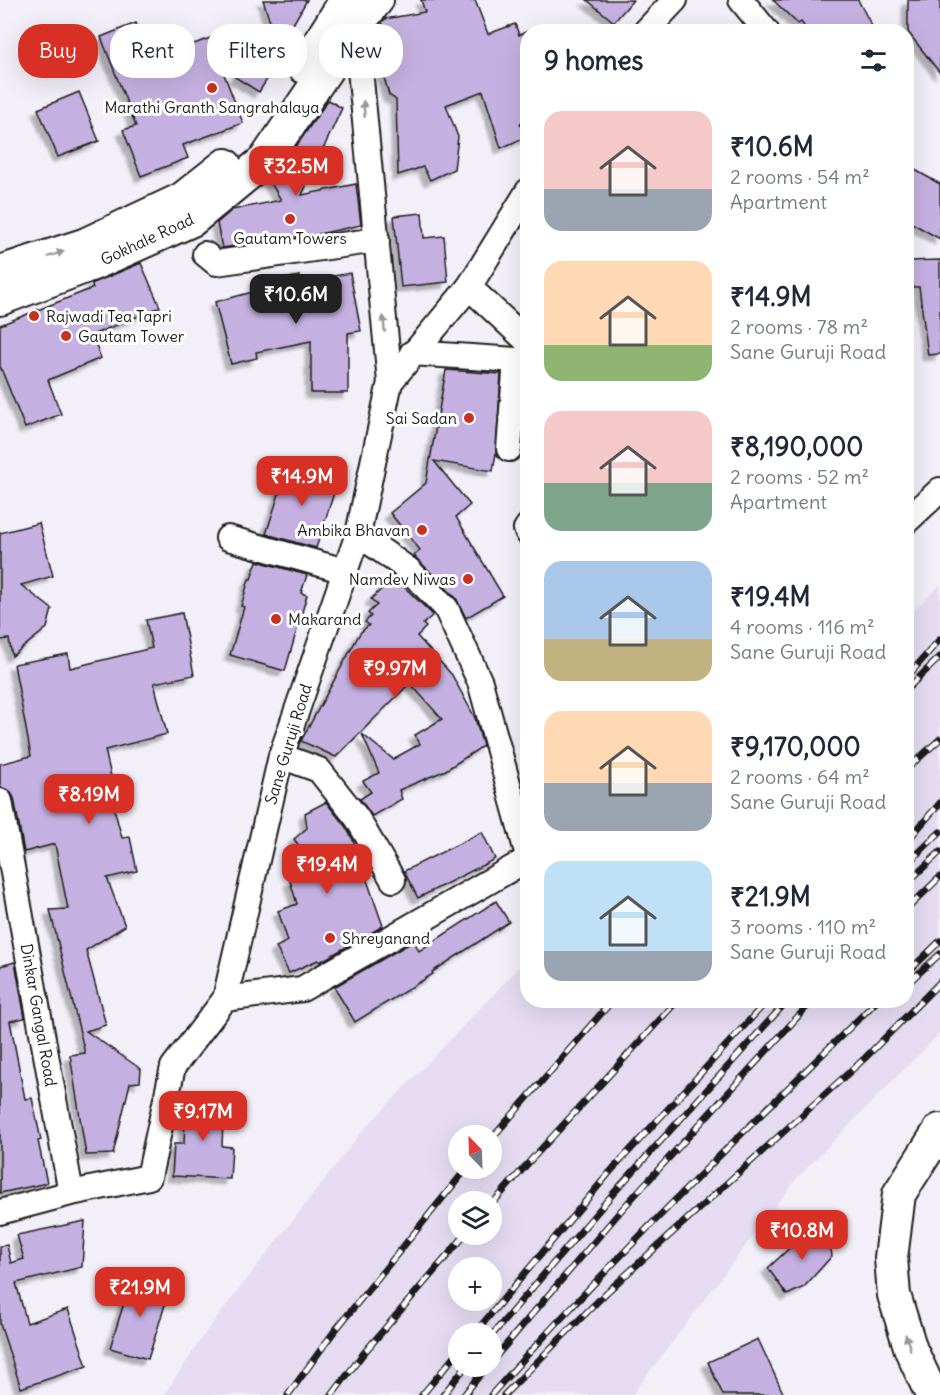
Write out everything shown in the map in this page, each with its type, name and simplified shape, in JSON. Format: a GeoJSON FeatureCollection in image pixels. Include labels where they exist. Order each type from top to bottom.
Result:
{"type":"FeatureCollection","features":[{"type":"Feature","properties":{"kind":"main road","name":"Gokhale Road"},"geometry":{"type":"LineString","coordinates":[[0,272],[178,214],[192,220],[265,160],[352,9],[377,0]]}},
{"type":"Feature","properties":{"kind":"main road","name":"Gokhale Road"},"geometry":{"type":"LineString","coordinates":[[0,298],[98,262],[178,214]]}},
{"type":"Feature","properties":{"kind":"main road"},"geometry":{"type":"LineString","coordinates":[[932,1395],[911,1350],[894,1294],[891,1258],[899,1194],[940,1130]]}},
{"type":"Feature","properties":{"kind":"street"},"geometry":{"type":"LineString","coordinates":[[652,24],[675,0]]}},
{"type":"Feature","properties":{"kind":"street"},"geometry":{"type":"LineString","coordinates":[[741,0],[761,24]]}},
{"type":"Feature","properties":{"kind":"street"},"geometry":{"type":"LineString","coordinates":[[352,9],[390,382]]}},
{"type":"Feature","properties":{"kind":"street","name":"Sane Guruji Road"},"geometry":{"type":"LineString","coordinates":[[0,1212],[71,1193],[149,1178],[174,1067],[225,999],[281,756],[358,534],[390,382],[469,287],[520,203]]}},
{"type":"Feature","properties":{"kind":"street"},"geometry":{"type":"LineString","coordinates":[[205,254],[216,263],[377,240]]}},
{"type":"Feature","properties":{"kind":"street"},"geometry":{"type":"LineString","coordinates":[[469,287],[520,335]]}},
{"type":"Feature","properties":{"kind":"street"},"geometry":{"type":"LineString","coordinates":[[412,353],[516,360],[509,448]]}},
{"type":"Feature","properties":{"kind":"street"},"geometry":{"type":"LineString","coordinates":[[914,514],[940,490]]}},
{"type":"Feature","properties":{"kind":"street"},"geometry":{"type":"LineString","coordinates":[[358,534],[409,570],[446,608],[480,682],[520,829]]}},
{"type":"Feature","properties":{"kind":"street"},"geometry":{"type":"LineString","coordinates":[[228,538],[345,571]]}},
{"type":"Feature","properties":{"kind":"street"},"geometry":{"type":"LineString","coordinates":[[281,756],[319,770],[357,818],[393,880]]}},
{"type":"Feature","properties":{"kind":"street","name":"Dinkar Gangal Road"},"geometry":{"type":"LineString","coordinates":[[0,801],[8,889],[71,1193]]}},
{"type":"Feature","properties":{"kind":"street"},"geometry":{"type":"LineString","coordinates":[[225,999],[302,989],[520,863]]}},
{"type":"Feature","properties":{"kind":"shaded area"},"geometry":{"type":"Polygon","coordinates":[[[940,585],[940,1033],[798,1177],[632,1395],[164,1395],[208,1329],[359,1135],[520,966],[520,1008],[914,1008],[914,610],[940,585]]]}},
{"type":"Feature","properties":{"kind":"building"},"geometry":{"type":"Polygon","coordinates":[[[263,0],[307,0],[293,24],[269,24],[263,0]]]}},
{"type":"Feature","properties":{"kind":"building"},"geometry":{"type":"Polygon","coordinates":[[[421,0],[475,0],[488,34],[515,24],[520,35],[520,140],[501,148],[483,91],[446,105],[458,137],[454,169],[430,180],[423,167],[398,175],[396,100],[389,95],[384,78],[403,78],[403,24],[383,24],[385,19],[425,12],[421,0]]]}},
{"type":"Feature","properties":{"kind":"building"},"geometry":{"type":"Polygon","coordinates":[[[587,0],[633,0],[614,22],[587,0]]]}},
{"type":"Feature","properties":{"kind":"building"},"geometry":{"type":"Polygon","coordinates":[[[773,0],[858,0],[871,24],[802,24],[801,22],[798,24],[773,0]]]}},
{"type":"Feature","properties":{"kind":"building"},"geometry":{"type":"Polygon","coordinates":[[[908,0],[940,0],[940,73],[914,40],[914,24],[908,24],[908,0]]]}},
{"type":"Feature","properties":{"kind":"building"},"geometry":{"type":"Polygon","coordinates":[[[110,33],[110,60],[101,37],[110,33]]]}},
{"type":"Feature","properties":{"kind":"building"},"geometry":{"type":"Polygon","coordinates":[[[207,39],[207,78],[226,78],[243,123],[183,145],[188,158],[141,176],[123,130],[136,126],[117,78],[195,78],[195,44],[207,39]]]}},
{"type":"Feature","properties":{"kind":"building"},"geometry":{"type":"Polygon","coordinates":[[[237,78],[268,78],[259,92],[237,78]]]}},
{"type":"Feature","properties":{"kind":"building"},"geometry":{"type":"Polygon","coordinates":[[[79,92],[99,141],[58,157],[38,109],[79,92]]]}},
{"type":"Feature","properties":{"kind":"building","name":"Gautam Towers"},"geometry":{"type":"Polygon","coordinates":[[[328,100],[342,108],[302,195],[356,184],[361,225],[319,234],[222,248],[217,223],[232,210],[281,200],[269,180],[280,170],[328,100]]]}},
{"type":"Feature","properties":{"kind":"building"},"geometry":{"type":"Polygon","coordinates":[[[914,169],[940,184],[940,239],[914,224],[914,169]]]}},
{"type":"Feature","properties":{"kind":"building"},"geometry":{"type":"Polygon","coordinates":[[[422,213],[424,238],[444,236],[448,282],[401,287],[394,216],[422,213]]]}},
{"type":"Feature","properties":{"kind":"building"},"geometry":{"type":"Polygon","coordinates":[[[940,260],[940,354],[928,355],[919,287],[914,287],[914,261],[940,260]]]}},
{"type":"Feature","properties":{"kind":"building"},"geometry":{"type":"Polygon","coordinates":[[[141,263],[160,307],[92,335],[101,358],[48,380],[61,414],[25,428],[0,366],[0,325],[93,288],[91,284],[141,263]]]}},
{"type":"Feature","properties":{"kind":"building"},"geometry":{"type":"Polygon","coordinates":[[[350,273],[361,331],[348,333],[348,393],[311,393],[311,341],[256,352],[257,358],[231,364],[215,302],[260,290],[259,284],[299,276],[300,282],[350,273]]]}},
{"type":"Feature","properties":{"kind":"building"},"geometry":{"type":"Polygon","coordinates":[[[446,370],[501,374],[493,471],[434,461],[470,505],[456,517],[503,596],[466,618],[456,598],[414,556],[420,550],[390,513],[426,483],[446,370]]]}},
{"type":"Feature","properties":{"kind":"building"},"geometry":{"type":"Polygon","coordinates":[[[288,466],[338,481],[316,548],[266,534],[288,466]]]}},
{"type":"Feature","properties":{"kind":"building"},"geometry":{"type":"Polygon","coordinates":[[[39,523],[53,576],[21,585],[52,609],[47,628],[12,656],[9,639],[0,640],[0,533],[39,523]]]}},
{"type":"Feature","properties":{"kind":"building","name":"Makarand"},"geometry":{"type":"Polygon","coordinates":[[[257,561],[307,575],[301,593],[307,595],[285,671],[230,655],[244,607],[241,606],[257,561]]]}},
{"type":"Feature","properties":{"kind":"building"},"geometry":{"type":"Polygon","coordinates":[[[392,575],[433,615],[423,624],[426,627],[417,636],[452,675],[475,718],[483,746],[446,770],[399,790],[402,799],[372,816],[360,799],[371,792],[363,781],[379,773],[362,734],[393,759],[420,744],[415,735],[442,719],[410,683],[336,757],[301,741],[360,633],[369,625],[365,622],[371,616],[368,613],[377,605],[371,599],[385,586],[383,583],[392,575]]]}},
{"type":"Feature","properties":{"kind":"building"},"geometry":{"type":"Polygon","coordinates":[[[182,613],[194,675],[154,683],[167,734],[105,750],[113,785],[108,786],[122,838],[130,837],[137,871],[107,878],[125,926],[86,950],[106,1025],[86,1031],[141,1069],[140,1082],[130,1083],[113,1154],[86,1155],[70,1055],[85,1053],[50,910],[68,909],[55,844],[24,852],[14,798],[10,791],[0,787],[0,764],[31,756],[14,664],[68,654],[70,668],[152,648],[146,620],[182,613]]]}},
{"type":"Feature","properties":{"kind":"building"},"geometry":{"type":"Polygon","coordinates":[[[326,802],[353,840],[383,926],[320,962],[318,960],[289,973],[276,947],[288,941],[278,911],[297,904],[290,881],[318,871],[294,839],[307,828],[305,813],[326,802]]]}},
{"type":"Feature","properties":{"kind":"building"},"geometry":{"type":"Polygon","coordinates":[[[482,832],[495,859],[418,898],[404,871],[482,832]]]}},
{"type":"Feature","properties":{"kind":"building"},"geometry":{"type":"Polygon","coordinates":[[[496,901],[509,922],[432,972],[433,974],[355,1022],[334,987],[414,941],[419,951],[496,901]]]}},
{"type":"Feature","properties":{"kind":"building"},"geometry":{"type":"Polygon","coordinates":[[[15,962],[25,1018],[10,1021],[25,1099],[32,1098],[47,1183],[0,1193],[0,966],[15,962]]]}},
{"type":"Feature","properties":{"kind":"building"},"geometry":{"type":"Polygon","coordinates":[[[186,1097],[224,1099],[222,1146],[232,1147],[230,1179],[172,1176],[174,1144],[184,1144],[186,1097]]]}},
{"type":"Feature","properties":{"kind":"building"},"geometry":{"type":"Polygon","coordinates":[[[85,1221],[82,1267],[16,1283],[27,1323],[68,1309],[87,1366],[21,1388],[0,1324],[0,1246],[7,1245],[11,1263],[24,1259],[17,1235],[85,1221]]]}},
{"type":"Feature","properties":{"kind":"building"},"geometry":{"type":"Polygon","coordinates":[[[809,1230],[828,1231],[832,1256],[804,1287],[787,1295],[768,1268],[809,1230]]]}},
{"type":"Feature","properties":{"kind":"building"},"geometry":{"type":"Polygon","coordinates":[[[132,1277],[170,1289],[148,1359],[110,1348],[132,1277]]]}},
{"type":"Feature","properties":{"kind":"building"},"geometry":{"type":"Polygon","coordinates":[[[758,1339],[784,1395],[723,1395],[708,1362],[758,1339]]]}},
{"type":"Feature","properties":{"kind":"railway"},"geometry":{"type":"LineString","coordinates":[[914,669],[940,639]]}},
{"type":"Feature","properties":{"kind":"railway"},"geometry":{"type":"LineString","coordinates":[[914,682],[940,657]]}},
{"type":"Feature","properties":{"kind":"railway"},"geometry":{"type":"LineString","coordinates":[[914,763],[940,739]]}},
{"type":"Feature","properties":{"kind":"railway"},"geometry":{"type":"LineString","coordinates":[[914,833],[940,803]]}},
{"type":"Feature","properties":{"kind":"railway"},"geometry":{"type":"LineString","coordinates":[[914,857],[940,832]]}},
{"type":"Feature","properties":{"kind":"railway"},"geometry":{"type":"LineString","coordinates":[[914,876],[940,852]]}},
{"type":"Feature","properties":{"kind":"railway"},"geometry":{"type":"LineString","coordinates":[[914,902],[940,877]]}},
{"type":"Feature","properties":{"kind":"railway"},"geometry":{"type":"LineString","coordinates":[[914,966],[940,941]]}},
{"type":"Feature","properties":{"kind":"railway"},"geometry":{"type":"LineString","coordinates":[[914,978],[940,954]]}},
{"type":"Feature","properties":{"kind":"railway"},"geometry":{"type":"LineString","coordinates":[[504,1395],[607,1292],[865,1058],[940,982]]}},
{"type":"Feature","properties":{"kind":"railway"},"geometry":{"type":"LineString","coordinates":[[502,1127],[606,1008]]}},
{"type":"Feature","properties":{"kind":"railway"},"geometry":{"type":"LineString","coordinates":[[502,1193],[671,1008]]}},
{"type":"Feature","properties":{"kind":"railway"},"geometry":{"type":"LineString","coordinates":[[483,1323],[610,1172],[761,1008]]}},
{"type":"Feature","properties":{"kind":"railway"},"geometry":{"type":"LineString","coordinates":[[502,1323],[611,1196],[781,1008]]}},
{"type":"Feature","properties":{"kind":"railway"},"geometry":{"type":"LineString","coordinates":[[502,1349],[624,1207],[806,1008]]}},
{"type":"Feature","properties":{"kind":"railway"},"geometry":{"type":"LineString","coordinates":[[491,1395],[633,1243],[870,1008]]}},
{"type":"Feature","properties":{"kind":"railway"},"geometry":{"type":"LineString","coordinates":[[288,1395],[333,1333],[458,1179]]}},
{"type":"Feature","properties":{"kind":"railway"},"geometry":{"type":"LineString","coordinates":[[332,1395],[363,1354],[457,1245]]}},
{"type":"Feature","properties":{"kind":"railway"},"geometry":{"type":"LineString","coordinates":[[422,1395],[448,1364]]}},
{"type":"Feature","properties":{"kind":"railway"},"geometry":{"type":"LineString","coordinates":[[443,1395],[457,1377]]}},
{"type":"Feature","properties":{"kind":"railway"},"geometry":{"type":"LineString","coordinates":[[464,1395],[478,1377]]}},
{"type":"Feature","properties":{"kind":"place","name":"Marathi Granth Sangrahalaya"},"geometry":{"type":"Point","coordinates":[212,88]}},
{"type":"Feature","properties":{"kind":"place","name":"Gautam Towers"},"geometry":{"type":"Point","coordinates":[290,219]}},
{"type":"Feature","properties":{"kind":"place","name":"Rajwadi Tea Tapri"},"geometry":{"type":"Point","coordinates":[34,316]}},
{"type":"Feature","properties":{"kind":"place","name":"Gautam Tower"},"geometry":{"type":"Point","coordinates":[66,336]}},
{"type":"Feature","properties":{"kind":"place","name":"Sai Sadan"},"geometry":{"type":"Point","coordinates":[469,418]}},
{"type":"Feature","properties":{"kind":"place","name":"Ambika Bhavan"},"geometry":{"type":"Point","coordinates":[422,530]}},
{"type":"Feature","properties":{"kind":"place","name":"Namdev Niwas"},"geometry":{"type":"Point","coordinates":[468,579]}},
{"type":"Feature","properties":{"kind":"place","name":"Makarand"},"geometry":{"type":"Point","coordinates":[276,619]}},
{"type":"Feature","properties":{"kind":"place","name":"Shreyanand"},"geometry":{"type":"Point","coordinates":[330,938]}}]}
